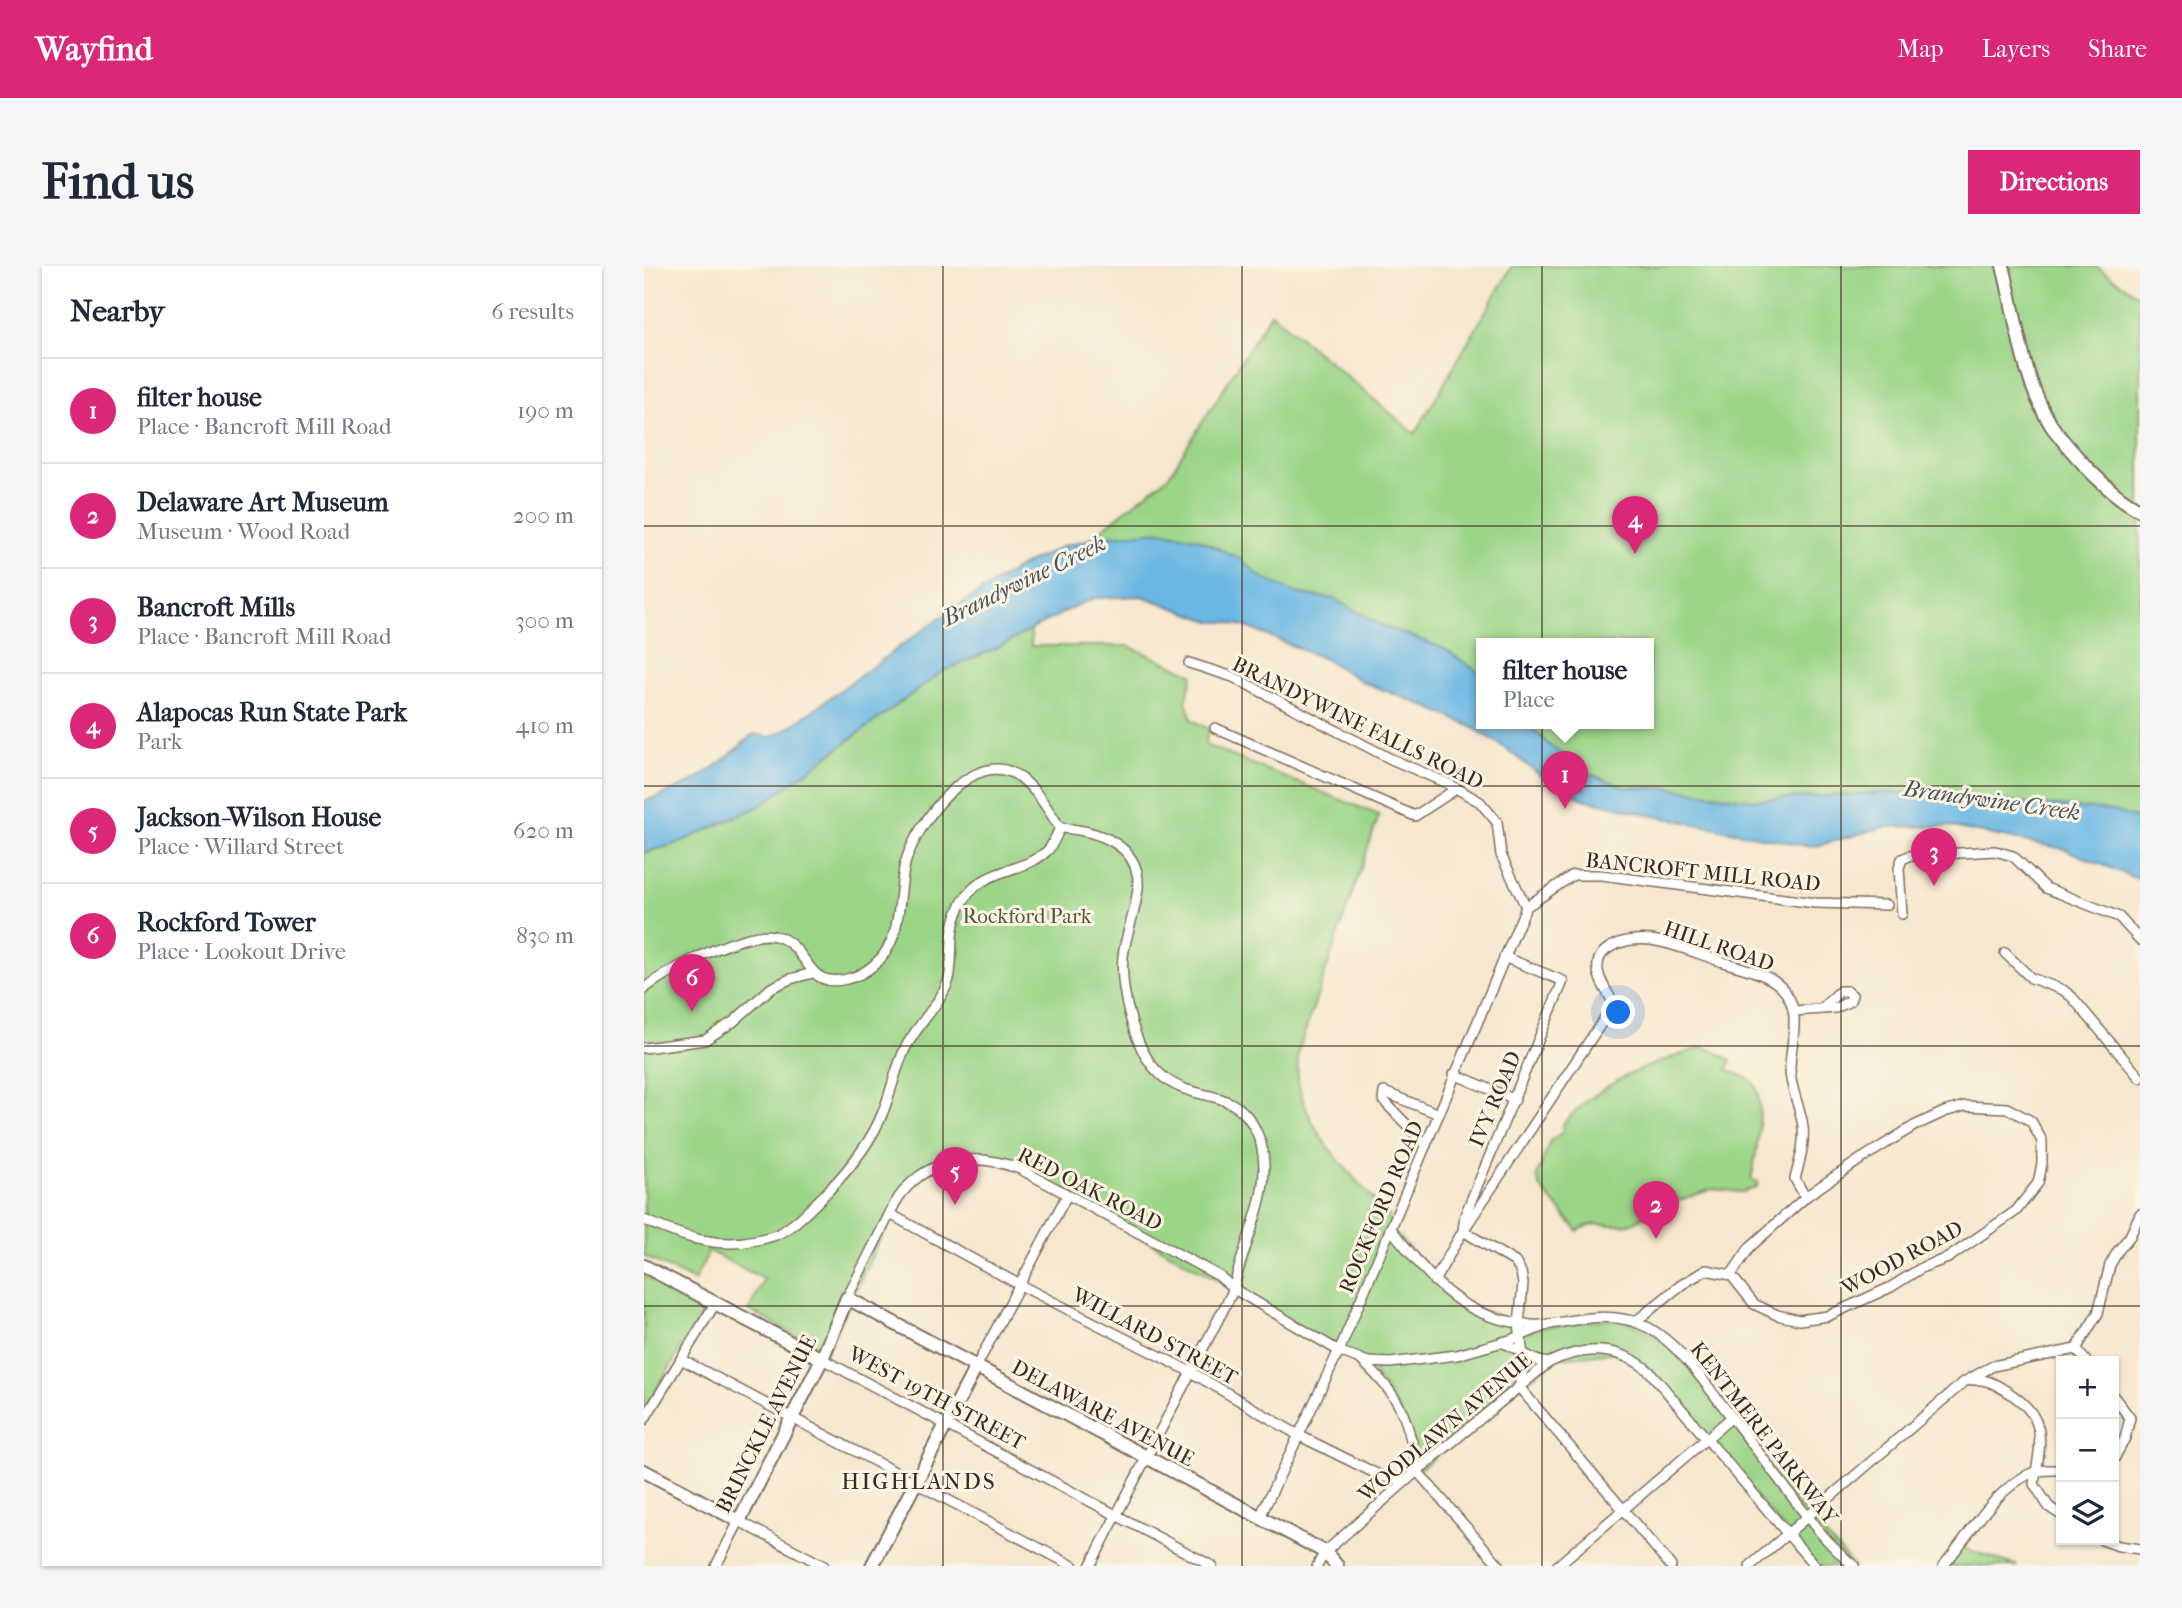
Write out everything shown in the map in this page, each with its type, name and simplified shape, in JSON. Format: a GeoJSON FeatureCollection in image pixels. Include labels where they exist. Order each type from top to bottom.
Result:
{"type":"FeatureCollection","features":[{"type":"Feature","properties":{"kind":"street"},"geometry":{"type":"LineString","coordinates":[[2003,266],[2020,344],[2034,389],[2051,425],[2074,454],[2102,482],[2140,510]]}},
{"type":"Feature","properties":{"kind":"street","name":"BRANDYWINE FALLS ROAD"},"geometry":{"type":"LineString","coordinates":[[1189,663],[1233,677],[1391,760],[1480,802],[1497,821],[1501,855],[1526,907]]}},
{"type":"Feature","properties":{"kind":"street"},"geometry":{"type":"LineString","coordinates":[[1215,728],[1415,816],[1456,789]]}},
{"type":"Feature","properties":{"kind":"street"},"geometry":{"type":"LineString","coordinates":[[644,989],[714,950],[757,936],[774,935],[791,943],[813,973],[821,977],[838,981],[857,976],[875,964],[891,944],[905,864],[914,842],[944,798],[960,782],[995,768],[1020,776],[1042,801],[1060,828]]}},
{"type":"Feature","properties":{"kind":"street"},"geometry":{"type":"LineString","coordinates":[[644,1220],[683,1237],[712,1243],[740,1243],[778,1234],[804,1216],[865,1147],[883,1112],[903,1052],[948,979],[951,938],[958,911],[969,893],[992,874],[1029,862],[1048,850],[1060,828]]}},
{"type":"Feature","properties":{"kind":"street"},"geometry":{"type":"LineString","coordinates":[[1060,828],[1080,829],[1111,840],[1121,846],[1134,863],[1138,891],[1124,952],[1123,969],[1130,1016],[1149,1061],[1162,1076],[1181,1088],[1214,1095],[1233,1104],[1247,1117],[1256,1133],[1263,1156],[1264,1183],[1238,1266],[1234,1289],[1090,1566]]}},
{"type":"Feature","properties":{"kind":"street"},"geometry":{"type":"LineString","coordinates":[[1902,914],[1899,868],[1902,859],[1909,856],[1995,851],[2013,856],[2053,892],[2119,917],[2140,940]]}},
{"type":"Feature","properties":{"kind":"street","name":"BANCROFT MILL ROAD"},"geometry":{"type":"LineString","coordinates":[[1526,907],[1573,875],[1601,875],[1815,903],[1887,905]]}},
{"type":"Feature","properties":{"kind":"street","name":"ROCKFORD ROAD"},"geometry":{"type":"LineString","coordinates":[[1260,1517],[1339,1351],[1526,907]]}},
{"type":"Feature","properties":{"kind":"street","name":"HILL ROAD"},"geometry":{"type":"LineString","coordinates":[[1463,1231],[1614,1004],[1598,968],[1599,958],[1606,948],[1618,943],[1648,940],[1666,943],[1756,973],[1782,988],[1794,1011]]}},
{"type":"Feature","properties":{"kind":"street"},"geometry":{"type":"LineString","coordinates":[[2005,953],[2031,978],[2063,990],[2072,997],[2140,1078]]}},
{"type":"Feature","properties":{"kind":"street","name":"IVY ROAD"},"geometry":{"type":"LineString","coordinates":[[1463,1231],[1465,1215],[1563,981],[1504,957]]}},
{"type":"Feature","properties":{"kind":"street"},"geometry":{"type":"LineString","coordinates":[[644,1048],[705,1040],[733,1022],[771,988],[813,973]]}},
{"type":"Feature","properties":{"kind":"street"},"geometry":{"type":"LineString","coordinates":[[1808,1195],[1803,1193],[1795,1180],[1803,1126],[1793,1093],[1790,1070],[1795,1032],[1794,1011],[1822,1008]]}},
{"type":"Feature","properties":{"kind":"street"},"geometry":{"type":"LineString","coordinates":[[1454,1074],[1515,1100]]}},
{"type":"Feature","properties":{"kind":"street"},"geometry":{"type":"LineString","coordinates":[[1426,1145],[1382,1100],[1384,1092],[1439,1114]]}},
{"type":"Feature","properties":{"kind":"street","name":"WOOD ROAD"},"geometry":{"type":"LineString","coordinates":[[1965,1106],[2007,1108],[2031,1121],[2042,1141],[2042,1164],[2038,1183],[2016,1212],[1948,1258],[1923,1267],[1891,1287],[1828,1316],[1798,1320],[1777,1315],[1754,1304],[1731,1275],[1750,1247],[1808,1195],[1914,1126],[1944,1112],[1965,1106]]}},
{"type":"Feature","properties":{"kind":"street","name":"RED OAK ROAD"},"geometry":{"type":"LineString","coordinates":[[847,1298],[901,1195],[921,1175],[948,1163],[968,1159],[989,1160],[1011,1166],[1219,1276],[1234,1289],[1339,1351],[1361,1360],[1390,1363],[1457,1355],[1520,1336],[1549,1324]]}},
{"type":"Feature","properties":{"kind":"street"},"geometry":{"type":"LineString","coordinates":[[872,1566],[1067,1195]]}},
{"type":"Feature","properties":{"kind":"street","name":"WILLARD STREET"},"geometry":{"type":"LineString","coordinates":[[890,1214],[1191,1372],[1300,1436],[1381,1476],[1406,1481]]}},
{"type":"Feature","properties":{"kind":"street"},"geometry":{"type":"LineString","coordinates":[[1750,1566],[1964,1382],[1993,1366],[2076,1349],[2098,1313],[2110,1265],[2130,1236],[2140,1214]]}},
{"type":"Feature","properties":{"kind":"street","name":"KENTMERE PARKWAY"},"geometry":{"type":"LineString","coordinates":[[1390,1228],[1434,1281],[1472,1310],[1519,1324],[1549,1324],[1574,1318],[1601,1316],[1635,1322],[1651,1329],[1670,1343],[1695,1369],[1826,1540],[1854,1566]]}},
{"type":"Feature","properties":{"kind":"street"},"geometry":{"type":"LineString","coordinates":[[1434,1281],[1463,1231],[1482,1245],[1515,1262],[1521,1272],[1523,1284],[1519,1324],[1524,1364],[1519,1387],[1671,1566]]}},
{"type":"Feature","properties":{"kind":"street","name":"WEST 19TH STREET"},"geometry":{"type":"LineString","coordinates":[[644,1266],[1212,1566]]}},
{"type":"Feature","properties":{"kind":"street"},"geometry":{"type":"LineString","coordinates":[[1635,1322],[1681,1284],[1706,1270],[1731,1275]]}},
{"type":"Feature","properties":{"kind":"street","name":"BRINCKLE AVENUE"},"geometry":{"type":"LineString","coordinates":[[716,1566],[822,1359],[847,1298]]}},
{"type":"Feature","properties":{"kind":"street","name":"DELAWARE AVENUE"},"geometry":{"type":"LineString","coordinates":[[847,1298],[1325,1552],[1337,1566]]}},
{"type":"Feature","properties":{"kind":"street"},"geometry":{"type":"LineString","coordinates":[[644,1420],[716,1303]]}},
{"type":"Feature","properties":{"kind":"street"},"geometry":{"type":"LineString","coordinates":[[1501,1342],[1532,1360],[1548,1363]]}},
{"type":"Feature","properties":{"kind":"street"},"geometry":{"type":"LineString","coordinates":[[2076,1349],[2082,1356]]}},
{"type":"Feature","properties":{"kind":"street","name":"WOODLAWN AVENUE"},"geometry":{"type":"LineString","coordinates":[[1317,1566],[1325,1552],[1417,1471],[1548,1363],[1576,1352],[1604,1350],[1624,1356],[1650,1372]]}},
{"type":"Feature","properties":{"kind":"street"},"geometry":{"type":"LineString","coordinates":[[681,1359],[1073,1566]]}},
{"type":"Feature","properties":{"kind":"street","name":"RED OAK ROAD"},"geometry":{"type":"LineString","coordinates":[[1361,1360],[1389,1387],[1401,1406],[1412,1440],[1417,1471]]}},
{"type":"Feature","properties":{"kind":"street","name":"KENTMERE PARKWAY"},"geometry":{"type":"LineString","coordinates":[[1650,1372],[1815,1566]]}},
{"type":"Feature","properties":{"kind":"street"},"geometry":{"type":"LineString","coordinates":[[1964,1382],[1983,1378],[2021,1400],[2030,1410],[2041,1435],[2034,1484],[2040,1496],[2056,1512]]}},
{"type":"Feature","properties":{"kind":"street"},"geometry":{"type":"LineString","coordinates":[[2119,1404],[2130,1418],[2119,1450]]}},
{"type":"Feature","properties":{"kind":"street"},"geometry":{"type":"LineString","coordinates":[[1557,1566],[1732,1417]]}},
{"type":"Feature","properties":{"kind":"street"},"geometry":{"type":"LineString","coordinates":[[1943,1566],[1998,1496],[2016,1481],[2036,1471],[2056,1470]]}},
{"type":"Feature","properties":{"kind":"street"},"geometry":{"type":"LineString","coordinates":[[644,1471],[824,1566]]}},
{"type":"Feature","properties":{"kind":"street"},"geometry":{"type":"LineString","coordinates":[[1417,1471],[1500,1566]]}},
{"type":"Feature","properties":{"kind":"street"},"geometry":{"type":"LineString","coordinates":[[2116,1545],[2140,1549]]}},
{"type":"Feature","properties":{"kind":"green space"},"geometry":{"type":"Polygon","coordinates":[[[1512,266],[2095,266],[2140,296],[2140,843],[2076,832],[1596,796],[1499,729],[1654,729],[1654,638],[1476,638],[1476,715],[1096,551],[1089,539],[1168,477],[1271,313],[1415,434],[1512,266]]]}},
{"type":"Feature","properties":{"kind":"green space","name":"Rockford Park"},"geometry":{"type":"Polygon","coordinates":[[[1031,629],[1031,646],[1128,646],[1193,674],[1186,701],[1192,720],[1209,729],[1205,745],[1379,815],[1298,1052],[1298,1080],[1303,1100],[1321,1137],[1389,1216],[1390,1228],[1460,1302],[1519,1324],[1520,1335],[1541,1327],[1621,1318],[1670,1343],[1807,1516],[1854,1566],[1815,1566],[1650,1372],[1614,1352],[1555,1359],[1417,1471],[1408,1426],[1372,1370],[1234,1289],[1020,1170],[989,1160],[930,1170],[901,1195],[826,1352],[749,1310],[764,1279],[709,1251],[694,1281],[644,1256],[644,853],[678,843],[760,806],[943,671],[999,647],[1031,629]]]}},
{"type":"Feature","properties":{"kind":"green space"},"geometry":{"type":"Polygon","coordinates":[[[1704,1047],[1728,1058],[1731,1061],[1727,1069],[1752,1081],[1757,1089],[1760,1114],[1751,1180],[1758,1182],[1756,1188],[1742,1192],[1712,1189],[1671,1203],[1658,1203],[1636,1222],[1625,1225],[1592,1225],[1578,1231],[1540,1187],[1537,1176],[1550,1141],[1563,1132],[1563,1124],[1578,1109],[1610,1085],[1645,1067],[1704,1047]]]}},
{"type":"Feature","properties":{"kind":"green space"},"geometry":{"type":"Polygon","coordinates":[[[644,1275],[706,1307],[644,1410],[644,1275]]]}},
{"type":"Feature","properties":{"kind":"green space"},"geometry":{"type":"Polygon","coordinates":[[[1960,1547],[2018,1566],[1943,1566],[1960,1547]]]}},
{"type":"Feature","properties":{"kind":"water","name":"Brandywine Creek"},"geometry":{"type":"Polygon","coordinates":[[[1160,531],[1197,538],[1239,558],[1261,577],[1295,593],[1334,599],[1381,625],[1445,649],[1476,671],[1476,729],[1533,729],[1585,772],[1625,787],[1669,788],[1754,800],[1894,792],[2115,811],[2140,820],[2140,880],[2064,849],[1947,826],[1885,827],[1812,847],[1584,799],[1553,785],[1501,745],[1470,726],[1363,682],[1325,659],[1244,626],[1213,622],[1142,596],[1095,598],[999,647],[943,671],[760,806],[678,843],[644,853],[644,801],[690,783],[728,757],[753,734],[771,737],[790,727],[942,616],[1021,566],[1064,546],[1098,537],[1160,531]]]}},
{"type":"Feature","properties":{"kind":"place","name":"Alapocas Run State Park"},"geometry":{"type":"Point","coordinates":[1635,554]}},
{"type":"Feature","properties":{"kind":"place","name":"filter house"},"geometry":{"type":"Point","coordinates":[1565,809]}},
{"type":"Feature","properties":{"kind":"place","name":"Bancroft Mills"},"geometry":{"type":"Point","coordinates":[1934,886]}},
{"type":"Feature","properties":{"kind":"place","name":"Rockford Tower"},"geometry":{"type":"Point","coordinates":[692,1012]}},
{"type":"Feature","properties":{"kind":"place","name":"Jackson-Wilson House"},"geometry":{"type":"Point","coordinates":[955,1205]}},
{"type":"Feature","properties":{"kind":"place","name":"Delaware Art Museum"},"geometry":{"type":"Point","coordinates":[1656,1239]}},
{"type":"Feature","properties":{"kind":"district","name":"HIGHLANDS"},"geometry":{"type":"Point","coordinates":[919,1481]}}]}
